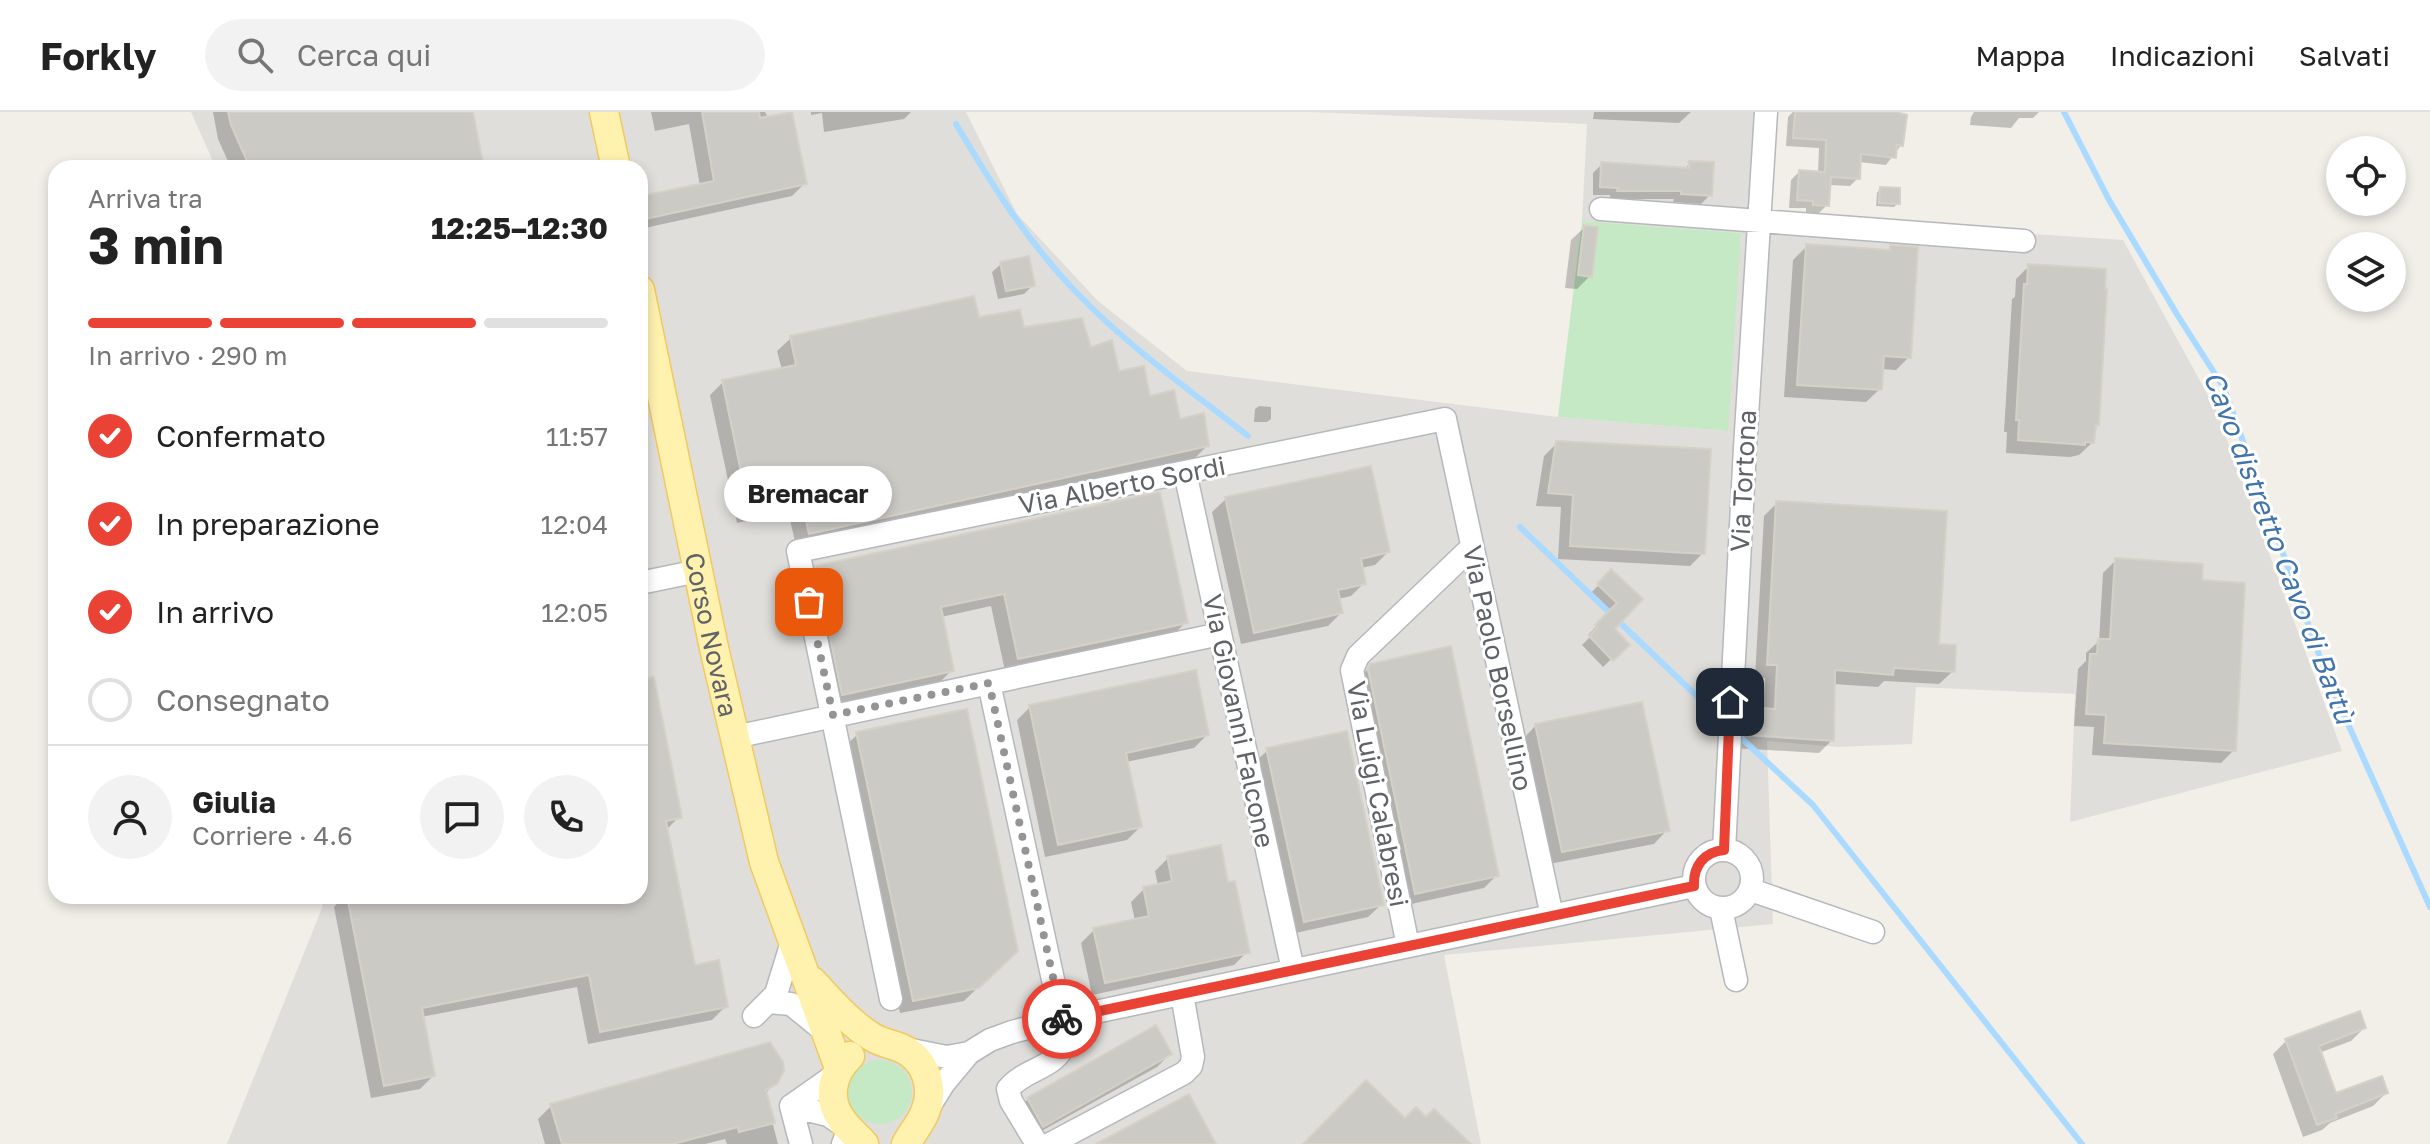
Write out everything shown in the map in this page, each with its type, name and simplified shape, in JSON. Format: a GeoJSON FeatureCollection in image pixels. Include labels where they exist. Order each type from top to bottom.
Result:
{"type":"FeatureCollection","features":[{"type":"Feature","properties":{"kind":"main road"},"geometry":{"type":"LineString","coordinates":[[604,112],[614,160]]}},
{"type":"Feature","properties":{"kind":"main road","name":"Corso Novara"},"geometry":{"type":"LineString","coordinates":[[648,335],[764,862],[792,942],[807,974],[837,1072],[832,1090],[834,1105],[852,1139]]}},
{"type":"Feature","properties":{"kind":"main road","name":"Corso Novara"},"geometry":{"type":"LineString","coordinates":[[807,974],[853,1023],[914,1057],[924,1069],[929,1084],[929,1101],[915,1129]]}},
{"type":"Feature","properties":{"kind":"main road"},"geometry":{"type":"LineString","coordinates":[[837,1072],[858,1050],[892,1046]]}},
{"type":"Feature","properties":{"kind":"main road"},"geometry":{"type":"LineString","coordinates":[[852,1139],[883,1141],[901,1137],[915,1129]]}},
{"type":"Feature","properties":{"kind":"street","name":"Via Tortona"},"geometry":{"type":"LineString","coordinates":[[1724,850],[1766,112]]}},
{"type":"Feature","properties":{"kind":"street"},"geometry":{"type":"LineString","coordinates":[[1601,209],[2024,241]]}},
{"type":"Feature","properties":{"kind":"street","name":"Via Alberto Sordi"},"geometry":{"type":"LineString","coordinates":[[833,715],[798,551],[1445,419]]}},
{"type":"Feature","properties":{"kind":"street","name":"Via Paolo Borsellino"},"geometry":{"type":"LineString","coordinates":[[1445,419],[1552,916]]}},
{"type":"Feature","properties":{"kind":"street","name":"Via Giovanni Falcone"},"geometry":{"type":"LineString","coordinates":[[1185,472],[1293,970]]}},
{"type":"Feature","properties":{"kind":"street","name":"Via Luigi Calabresi"},"geometry":{"type":"LineString","coordinates":[[1408,946],[1352,670],[1358,656],[1472,547]]}},
{"type":"Feature","properties":{"kind":"street"},"geometry":{"type":"LineString","coordinates":[[648,581],[698,571]]}},
{"type":"Feature","properties":{"kind":"street"},"geometry":{"type":"LineString","coordinates":[[735,737],[1220,634]]}},
{"type":"Feature","properties":{"kind":"street"},"geometry":{"type":"LineString","coordinates":[[989,683],[1066,1040],[1063,1052],[1052,1062],[1015,1081],[1008,1089],[1011,1101],[1037,1144]]}},
{"type":"Feature","properties":{"kind":"street"},"geometry":{"type":"LineString","coordinates":[[833,715],[891,999]]}},
{"type":"Feature","properties":{"kind":"street"},"geometry":{"type":"LineString","coordinates":[[1724,850],[1733,852],[1748,863],[1752,871],[1751,890],[1739,904],[1721,909],[1704,902],[1694,886],[1694,877],[1700,860],[1715,851],[1724,850]]}},
{"type":"Feature","properties":{"kind":"street"},"geometry":{"type":"LineString","coordinates":[[915,1129],[944,1083],[969,1053],[990,1040],[1062,1019],[1694,886]]}},
{"type":"Feature","properties":{"kind":"street"},"geometry":{"type":"LineString","coordinates":[[1751,890],[1873,932]]}},
{"type":"Feature","properties":{"kind":"street"},"geometry":{"type":"LineString","coordinates":[[1721,909],[1736,980]]}},
{"type":"Feature","properties":{"kind":"street"},"geometry":{"type":"LineString","coordinates":[[792,942],[776,994],[761,1009],[791,1004],[823,1030]]}},
{"type":"Feature","properties":{"kind":"street"},"geometry":{"type":"LineString","coordinates":[[1050,1144],[1184,1073],[1191,1066],[1193,1057],[1182,994]]}},
{"type":"Feature","properties":{"kind":"street"},"geometry":{"type":"LineString","coordinates":[[892,1046],[947,1057],[969,1053]]}},
{"type":"Feature","properties":{"kind":"street"},"geometry":{"type":"LineString","coordinates":[[791,1106],[837,1072]]}},
{"type":"Feature","properties":{"kind":"street"},"geometry":{"type":"LineString","coordinates":[[791,1106],[828,1115],[852,1139]]}},
{"type":"Feature","properties":{"kind":"street"},"geometry":{"type":"LineString","coordinates":[[791,1106],[801,1144]]}},
{"type":"Feature","properties":{"kind":"shaded area"},"geometry":{"type":"Polygon","coordinates":[[[191,112],[966,112],[1017,214],[1098,301],[1187,371],[1558,417],[1727,431],[1741,233],[1582,221],[1587,124],[1311,112],[1755,112],[1749,215],[2123,240],[2216,410],[2342,751],[2070,822],[2075,694],[1916,687],[1912,744],[1838,747],[1767,741],[1773,924],[1444,955],[1481,1144],[227,1144],[322,904],[648,904],[648,160],[212,160],[191,112]]]}},
{"type":"Feature","properties":{"kind":"green space"},"geometry":{"type":"Polygon","coordinates":[[[1582,221],[1741,233],[1728,431],[1558,417],[1582,221]]]}},
{"type":"Feature","properties":{"kind":"green space"},"geometry":{"type":"Polygon","coordinates":[[[880,1060],[898,1066],[906,1074],[912,1092],[906,1110],[898,1118],[880,1124],[862,1118],[854,1110],[848,1092],[854,1074],[862,1066],[880,1060]]]}},
{"type":"Feature","properties":{"kind":"building"},"geometry":{"type":"Polygon","coordinates":[[[228,112],[473,112],[482,160],[246,160],[228,112]]]}},
{"type":"Feature","properties":{"kind":"building"},"geometry":{"type":"Polygon","coordinates":[[[702,112],[759,112],[760,118],[792,112],[807,184],[648,218],[648,195],[714,181],[702,112]]]}},
{"type":"Feature","properties":{"kind":"building"},"geometry":{"type":"Polygon","coordinates":[[[1795,112],[1896,112],[1907,115],[1903,146],[1897,145],[1896,158],[1861,154],[1860,179],[1831,177],[1829,206],[1797,200],[1799,170],[1825,172],[1826,140],[1793,138],[1795,112]]]}},
{"type":"Feature","properties":{"kind":"building"},"geometry":{"type":"Polygon","coordinates":[[[1689,161],[1714,162],[1712,196],[1681,194],[1681,191],[1617,191],[1618,188],[1600,187],[1601,162],[1689,168],[1689,161]]]}},
{"type":"Feature","properties":{"kind":"building"},"geometry":{"type":"Polygon","coordinates":[[[1880,187],[1900,188],[1900,204],[1879,203],[1880,187]]]}},
{"type":"Feature","properties":{"kind":"building"},"geometry":{"type":"Polygon","coordinates":[[[1584,225],[1598,227],[1592,277],[1578,275],[1584,225]]]}},
{"type":"Feature","properties":{"kind":"building"},"geometry":{"type":"Polygon","coordinates":[[[1806,244],[1890,250],[1890,245],[1918,247],[1911,358],[1884,356],[1882,390],[1797,385],[1806,244]]]}},
{"type":"Feature","properties":{"kind":"building"},"geometry":{"type":"Polygon","coordinates":[[[1029,256],[1035,286],[1006,291],[1000,262],[1029,256]]]}},
{"type":"Feature","properties":{"kind":"building"},"geometry":{"type":"Polygon","coordinates":[[[2028,264],[2106,269],[2099,425],[2096,425],[2094,443],[2018,440],[2019,420],[2016,420],[2024,284],[2027,284],[2028,264]]]}},
{"type":"Feature","properties":{"kind":"building"},"geometry":{"type":"Polygon","coordinates":[[[974,296],[979,317],[1020,310],[1024,327],[1082,318],[1091,347],[1112,340],[1119,371],[1144,366],[1150,396],[1174,390],[1180,419],[1204,413],[1209,446],[809,534],[801,499],[749,511],[722,380],[796,365],[790,336],[974,296]]]}},
{"type":"Feature","properties":{"kind":"building"},"geometry":{"type":"Polygon","coordinates":[[[1556,441],[1711,449],[1705,554],[1570,546],[1573,495],[1548,493],[1556,441]]]}},
{"type":"Feature","properties":{"kind":"building"},"geometry":{"type":"Polygon","coordinates":[[[1371,466],[1390,552],[1361,559],[1366,584],[1338,590],[1343,613],[1254,633],[1225,497],[1371,466]]]}},
{"type":"Feature","properties":{"kind":"building"},"geometry":{"type":"Polygon","coordinates":[[[1160,492],[1188,623],[1018,659],[1004,594],[941,607],[954,671],[842,695],[815,566],[1160,492]]]}},
{"type":"Feature","properties":{"kind":"building"},"geometry":{"type":"Polygon","coordinates":[[[1776,501],[1947,511],[1939,644],[1956,645],[1955,672],[1894,668],[1893,675],[1835,670],[1834,741],[1746,735],[1748,707],[1775,709],[1777,665],[1767,665],[1776,501]]]}},
{"type":"Feature","properties":{"kind":"building"},"geometry":{"type":"Polygon","coordinates":[[[2115,558],[2203,564],[2202,580],[2245,583],[2236,751],[2104,743],[2106,715],[2086,714],[2090,654],[2097,654],[2098,639],[2110,639],[2115,558]]]}},
{"type":"Feature","properties":{"kind":"building"},"geometry":{"type":"Polygon","coordinates":[[[1611,569],[1643,599],[1615,629],[1630,645],[1613,661],[1589,636],[1597,628],[1595,625],[1617,603],[1597,584],[1611,569]]]}},
{"type":"Feature","properties":{"kind":"building"},"geometry":{"type":"Polygon","coordinates":[[[1451,646],[1499,876],[1415,894],[1368,669],[1370,664],[1451,646]]]}},
{"type":"Feature","properties":{"kind":"building"},"geometry":{"type":"Polygon","coordinates":[[[1196,670],[1209,735],[1126,753],[1142,827],[1058,845],[1029,705],[1196,670]]]}},
{"type":"Feature","properties":{"kind":"building"},"geometry":{"type":"Polygon","coordinates":[[[654,677],[682,818],[666,821],[695,965],[719,960],[728,1007],[600,1032],[589,975],[422,1008],[435,1076],[384,1086],[349,904],[648,904],[648,678],[654,677]]]}},
{"type":"Feature","properties":{"kind":"building"},"geometry":{"type":"Polygon","coordinates":[[[1642,702],[1670,831],[1562,852],[1535,724],[1642,702]]]}},
{"type":"Feature","properties":{"kind":"building"},"geometry":{"type":"Polygon","coordinates":[[[967,709],[1018,951],[979,988],[913,1001],[856,732],[967,709]]]}},
{"type":"Feature","properties":{"kind":"building"},"geometry":{"type":"Polygon","coordinates":[[[1347,731],[1384,905],[1304,922],[1266,748],[1347,731]]]}},
{"type":"Feature","properties":{"kind":"building"},"geometry":{"type":"Polygon","coordinates":[[[1221,845],[1228,882],[1235,881],[1250,953],[1105,983],[1093,928],[1149,916],[1143,887],[1172,881],[1167,856],[1221,845]]]}},
{"type":"Feature","properties":{"kind":"building"},"geometry":{"type":"Polygon","coordinates":[[[2360,1011],[2366,1028],[2319,1046],[2336,1093],[2382,1076],[2388,1093],[2335,1114],[2337,1118],[2317,1125],[2285,1039],[2360,1011]]]}},
{"type":"Feature","properties":{"kind":"building"},"geometry":{"type":"Polygon","coordinates":[[[1156,1025],[1172,1054],[1043,1127],[1027,1098],[1156,1025]]]}},
{"type":"Feature","properties":{"kind":"building"},"geometry":{"type":"Polygon","coordinates":[[[770,1042],[783,1062],[784,1071],[777,1084],[766,1090],[775,1123],[739,1132],[738,1127],[673,1144],[562,1144],[550,1104],[770,1042]]]}},
{"type":"Feature","properties":{"kind":"building"},"geometry":{"type":"Polygon","coordinates":[[[1366,1080],[1405,1118],[1416,1107],[1426,1117],[1434,1109],[1471,1144],[1303,1144],[1366,1080]]]}},
{"type":"Feature","properties":{"kind":"building"},"geometry":{"type":"Polygon","coordinates":[[[1189,1094],[1216,1144],[1096,1144],[1189,1094]]]}},
{"type":"Feature","properties":{"kind":"waterway","name":"Cavo distretto Cavo di Battù"},"geometry":{"type":"LineString","coordinates":[[2064,112],[2109,200],[2224,388],[2327,677],[2430,907]]}},
{"type":"Feature","properties":{"kind":"waterway","name":"Cavo distretto Cavo di Battù"},"geometry":{"type":"LineString","coordinates":[[956,124],[1012,213],[1060,275],[1139,350],[1248,436]]}},
{"type":"Feature","properties":{"kind":"waterway","name":"Cavo distretto Cavo di Battù"},"geometry":{"type":"LineString","coordinates":[[1520,527],[1726,724]]}},
{"type":"Feature","properties":{"kind":"waterway","name":"Cavo distretto Cavo di Battù"},"geometry":{"type":"LineString","coordinates":[[1737,734],[1813,805],[2082,1144]]}},
{"type":"Feature","properties":{"kind":"way so far"},"geometry":{"type":"LineString","coordinates":[[809,602],[833,715],[989,683],[1062,1019]]}},
{"type":"Feature","properties":{"kind":"place","name":"Bremacar"},"geometry":{"type":"Point","coordinates":[809,602]}},
{"type":"Feature","properties":{"kind":"route"},"geometry":{"type":"LineString","coordinates":[[1062,1019],[1694,886],[1700,860],[1715,851],[1724,850],[1730,702]]}}]}
